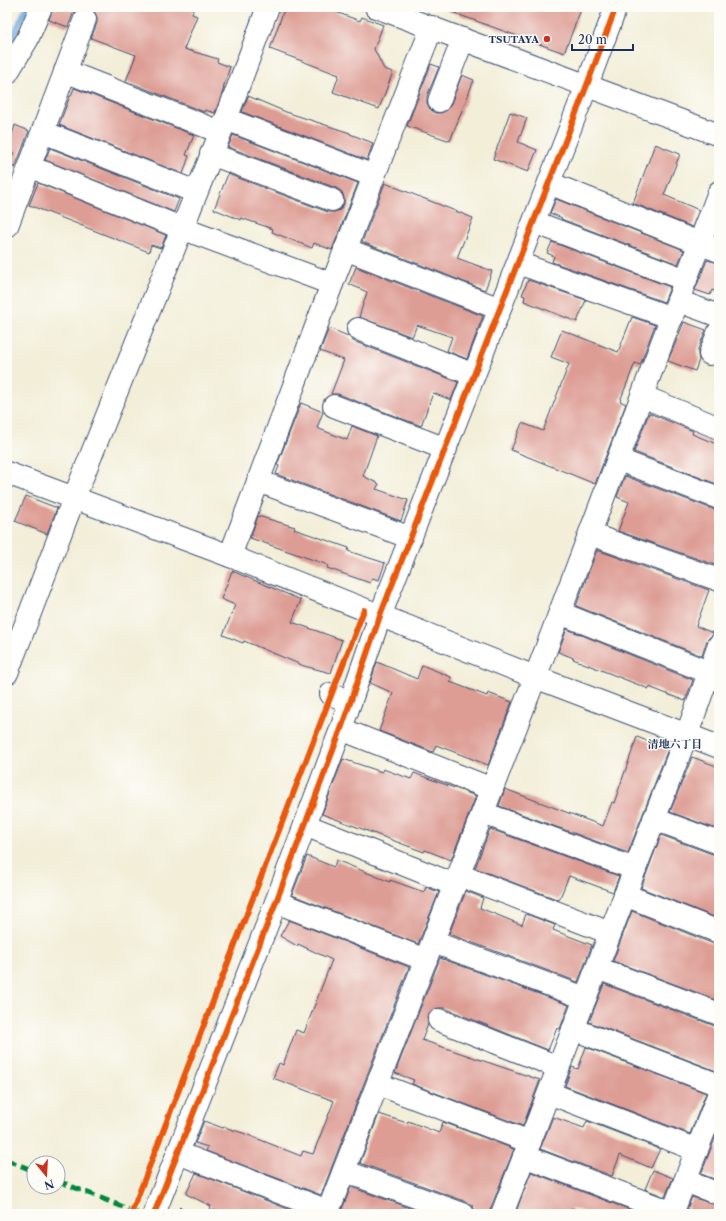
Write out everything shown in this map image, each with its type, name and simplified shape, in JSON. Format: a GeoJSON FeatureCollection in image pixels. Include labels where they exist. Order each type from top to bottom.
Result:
{"type":"FeatureCollection","features":[{"type":"Feature","properties":{"kind":"street"},"geometry":{"type":"LineString","coordinates":[[7,73],[27,40],[41,7]]}},
{"type":"Feature","properties":{"kind":"street"},"geometry":{"type":"LineString","coordinates":[[7,673],[74,498],[223,126],[268,7]]}},
{"type":"Feature","properties":{"kind":"street"},"geometry":{"type":"LineString","coordinates":[[376,7],[719,135]]}},
{"type":"Feature","properties":{"kind":"street"},"geometry":{"type":"LineString","coordinates":[[154,1214],[276,902],[341,729],[341,698],[380,616],[534,222],[616,7]]}},
{"type":"Feature","properties":{"kind":"street"},"geometry":{"type":"LineString","coordinates":[[7,226],[85,19]]}},
{"type":"Feature","properties":{"kind":"street"},"geometry":{"type":"LineString","coordinates":[[230,556],[345,249],[432,27]]}},
{"type":"Feature","properties":{"kind":"street"},"geometry":{"type":"LineString","coordinates":[[439,101],[463,39]]}},
{"type":"Feature","properties":{"kind":"street"},"geometry":{"type":"LineString","coordinates":[[65,71],[223,126],[374,176]]}},
{"type":"Feature","properties":{"kind":"street"},"geometry":{"type":"LineString","coordinates":[[42,132],[196,192]]}},
{"type":"Feature","properties":{"kind":"street"},"geometry":{"type":"LineString","coordinates":[[211,154],[332,200]]}},
{"type":"Feature","properties":{"kind":"street"},"geometry":{"type":"LineString","coordinates":[[44,172],[181,228],[332,284]]}},
{"type":"Feature","properties":{"kind":"street"},"geometry":{"type":"LineString","coordinates":[[549,183],[709,248]]}},
{"type":"Feature","properties":{"kind":"street"},"geometry":{"type":"LineString","coordinates":[[178,1153],[328,1212],[619,460],[686,280],[709,248],[719,192]]}},
{"type":"Feature","properties":{"kind":"street"},"geometry":{"type":"LineString","coordinates":[[534,222],[686,280]]}},
{"type":"Feature","properties":{"kind":"street"},"geometry":{"type":"LineString","coordinates":[[345,249],[500,309]]}},
{"type":"Feature","properties":{"kind":"street"},"geometry":{"type":"LineString","coordinates":[[518,262],[675,309],[719,316]]}},
{"type":"Feature","properties":{"kind":"street"},"geometry":{"type":"LineString","coordinates":[[358,330],[474,375]]}},
{"type":"Feature","properties":{"kind":"street"},"geometry":{"type":"LineString","coordinates":[[710,354],[719,331]]}},
{"type":"Feature","properties":{"kind":"street"},"geometry":{"type":"LineString","coordinates":[[642,396],[719,428]]}},
{"type":"Feature","properties":{"kind":"street"},"geometry":{"type":"LineString","coordinates":[[334,406],[446,449]]}},
{"type":"Feature","properties":{"kind":"street"},"geometry":{"type":"LineString","coordinates":[[619,460],[719,498]]}},
{"type":"Feature","properties":{"kind":"street"},"geometry":{"type":"LineString","coordinates":[[7,473],[230,556],[535,677],[719,747]]}},
{"type":"Feature","properties":{"kind":"street"},"geometry":{"type":"LineString","coordinates":[[258,481],[411,538]]}},
{"type":"Feature","properties":{"kind":"street"},"geometry":{"type":"LineString","coordinates":[[590,534],[719,580]]}},
{"type":"Feature","properties":{"kind":"street"},"geometry":{"type":"LineString","coordinates":[[560,613],[708,672]]}},
{"type":"Feature","properties":{"kind":"street"},"geometry":{"type":"LineString","coordinates":[[502,1214],[687,734],[708,672],[719,645]]}},
{"type":"Feature","properties":{"kind":"street"},"geometry":{"type":"LineString","coordinates":[[341,729],[492,789]]}},
{"type":"Feature","properties":{"kind":"street"},"geometry":{"type":"LineString","coordinates":[[483,813],[635,869]]}},
{"type":"Feature","properties":{"kind":"street"},"geometry":{"type":"LineString","coordinates":[[654,818],[719,843]]}},
{"type":"Feature","properties":{"kind":"street"},"geometry":{"type":"LineString","coordinates":[[304,825],[610,933]]}},
{"type":"Feature","properties":{"kind":"street"},"geometry":{"type":"LineString","coordinates":[[625,895],[719,932]]}},
{"type":"Feature","properties":{"kind":"street"},"geometry":{"type":"LineString","coordinates":[[276,902],[429,951],[585,998]]}},
{"type":"Feature","properties":{"kind":"street"},"geometry":{"type":"LineString","coordinates":[[597,968],[719,1014]]}},
{"type":"Feature","properties":{"kind":"street"},"geometry":{"type":"LineString","coordinates":[[439,1020],[558,1067]]}},
{"type":"Feature","properties":{"kind":"street"},"geometry":{"type":"LineString","coordinates":[[573,1029],[719,1085]]}},
{"type":"Feature","properties":{"kind":"street"},"geometry":{"type":"LineString","coordinates":[[378,1084],[672,1214],[697,1150],[717,1105]]}},
{"type":"Feature","properties":{"kind":"street"},"geometry":{"type":"LineString","coordinates":[[549,1093],[697,1150]]}},
{"type":"Feature","properties":{"kind":"street"},"geometry":{"type":"LineString","coordinates":[[344,1171],[463,1214]]}},
{"type":"Feature","properties":{"kind":"street"},"geometry":{"type":"LineString","coordinates":[[685,1181],[719,1194]]}},
{"type":"Feature","properties":{"kind":"building"},"geometry":{"type":"Polygon","coordinates":[[[53,7],[82,7],[73,14],[68,27],[49,20],[53,7]]]}},
{"type":"Feature","properties":{"kind":"building"},"geometry":{"type":"Polygon","coordinates":[[[87,7],[194,7],[192,14],[197,16],[184,49],[218,59],[217,62],[230,67],[215,113],[205,110],[204,112],[126,81],[136,55],[91,38],[97,23],[97,17],[94,11],[87,7]]]}},
{"type":"Feature","properties":{"kind":"building"},"geometry":{"type":"Polygon","coordinates":[[[285,7],[312,7],[324,11],[325,8],[360,21],[362,17],[383,25],[374,49],[384,69],[393,72],[379,109],[333,92],[339,75],[270,49],[285,7]]]}},
{"type":"Feature","properties":{"kind":"building","name":"TSUTAYA"},"geometry":{"type":"Polygon","coordinates":[[[444,7],[582,7],[564,53],[443,9],[444,7]]]}},
{"type":"Feature","properties":{"kind":"building"},"geometry":{"type":"Polygon","coordinates":[[[431,64],[439,67],[427,96],[427,103],[430,109],[435,113],[441,113],[447,110],[450,106],[462,75],[474,80],[450,141],[407,126],[431,64]]]}},
{"type":"Feature","properties":{"kind":"building"},"geometry":{"type":"Polygon","coordinates":[[[74,88],[194,135],[186,155],[189,156],[183,174],[59,125],[74,88]]]}},
{"type":"Feature","properties":{"kind":"building"},"geometry":{"type":"Polygon","coordinates":[[[248,96],[286,112],[350,133],[373,143],[367,160],[242,112],[248,96]]]}},
{"type":"Feature","properties":{"kind":"building"},"geometry":{"type":"Polygon","coordinates":[[[510,112],[527,118],[518,142],[537,150],[528,172],[493,159],[510,112]]]}},
{"type":"Feature","properties":{"kind":"building"},"geometry":{"type":"Polygon","coordinates":[[[15,125],[29,131],[15,168],[9,165],[14,152],[7,149],[7,133],[12,135],[15,125]]]}},
{"type":"Feature","properties":{"kind":"building"},"geometry":{"type":"Polygon","coordinates":[[[233,135],[358,183],[332,250],[314,243],[312,248],[272,232],[273,229],[241,218],[241,220],[214,209],[228,174],[328,212],[340,210],[344,204],[342,192],[336,188],[228,147],[233,135]]]}},
{"type":"Feature","properties":{"kind":"building"},"geometry":{"type":"Polygon","coordinates":[[[655,144],[680,154],[664,195],[699,210],[692,227],[633,203],[655,144]]]}},
{"type":"Feature","properties":{"kind":"building"},"geometry":{"type":"Polygon","coordinates":[[[50,148],[179,199],[174,212],[45,160],[50,148]]]}},
{"type":"Feature","properties":{"kind":"building"},"geometry":{"type":"Polygon","coordinates":[[[38,183],[166,235],[161,248],[151,245],[149,252],[29,205],[38,183]]]}},
{"type":"Feature","properties":{"kind":"building"},"geometry":{"type":"Polygon","coordinates":[[[385,183],[473,218],[457,258],[492,271],[485,290],[362,242],[385,183]]]}},
{"type":"Feature","properties":{"kind":"building"},"geometry":{"type":"Polygon","coordinates":[[[556,199],[684,250],[678,264],[561,219],[562,218],[550,213],[556,199]]]}},
{"type":"Feature","properties":{"kind":"building"},"geometry":{"type":"Polygon","coordinates":[[[552,242],[670,287],[664,302],[552,262],[554,256],[547,253],[552,242]]]}},
{"type":"Feature","properties":{"kind":"building"},"geometry":{"type":"Polygon","coordinates":[[[707,260],[719,263],[719,293],[712,290],[710,295],[695,290],[707,260]]]}},
{"type":"Feature","properties":{"kind":"building"},"geometry":{"type":"Polygon","coordinates":[[[356,267],[483,316],[467,359],[447,351],[452,337],[417,325],[412,337],[359,317],[367,292],[349,284],[356,267]]]}},
{"type":"Feature","properties":{"kind":"building"},"geometry":{"type":"Polygon","coordinates":[[[528,280],[586,300],[577,322],[524,301],[525,296],[522,295],[528,280]]]}},
{"type":"Feature","properties":{"kind":"building"},"geometry":{"type":"Polygon","coordinates":[[[632,317],[655,325],[640,365],[635,363],[620,401],[626,404],[595,484],[511,450],[522,423],[543,431],[569,364],[551,357],[562,330],[618,352],[632,317]]]}},
{"type":"Feature","properties":{"kind":"building"},"geometry":{"type":"Polygon","coordinates":[[[684,322],[706,330],[698,349],[699,360],[695,371],[668,361],[684,322]]]}},
{"type":"Feature","properties":{"kind":"building"},"geometry":{"type":"Polygon","coordinates":[[[329,328],[348,336],[353,341],[458,382],[451,400],[433,393],[421,426],[338,394],[331,394],[344,360],[320,351],[329,328]]]}},
{"type":"Feature","properties":{"kind":"building"},"geometry":{"type":"Polygon","coordinates":[[[301,403],[323,412],[317,428],[347,440],[352,426],[377,436],[363,476],[379,484],[376,489],[408,500],[401,521],[276,474],[279,466],[277,465],[301,403]]]}},
{"type":"Feature","properties":{"kind":"building"},"geometry":{"type":"Polygon","coordinates":[[[649,413],[693,431],[692,434],[719,445],[719,485],[634,452],[649,413]]]}},
{"type":"Feature","properties":{"kind":"building"},"geometry":{"type":"Polygon","coordinates":[[[625,476],[715,510],[719,510],[718,566],[618,531],[629,502],[617,497],[625,476]]]}},
{"type":"Feature","properties":{"kind":"building"},"geometry":{"type":"Polygon","coordinates":[[[26,496],[57,508],[47,534],[15,521],[26,496]]]}},
{"type":"Feature","properties":{"kind":"building"},"geometry":{"type":"Polygon","coordinates":[[[258,516],[295,527],[294,529],[349,548],[348,551],[385,563],[379,580],[372,578],[370,583],[327,568],[328,566],[325,564],[250,538],[258,516]]]}},
{"type":"Feature","properties":{"kind":"building"},"geometry":{"type":"Polygon","coordinates":[[[597,550],[709,590],[696,626],[715,634],[707,640],[702,656],[576,606],[597,550]]]}},
{"type":"Feature","properties":{"kind":"building"},"geometry":{"type":"Polygon","coordinates":[[[232,571],[301,600],[292,622],[342,640],[331,673],[304,666],[244,641],[243,643],[223,635],[235,605],[221,599],[232,571]]]}},
{"type":"Feature","properties":{"kind":"building"},"geometry":{"type":"Polygon","coordinates":[[[567,629],[693,680],[685,701],[649,687],[649,689],[558,652],[567,629]]]}},
{"type":"Feature","properties":{"kind":"building"},"geometry":{"type":"Polygon","coordinates":[[[377,662],[417,679],[422,665],[451,677],[450,682],[487,696],[488,693],[512,702],[488,765],[436,745],[433,752],[379,731],[393,693],[370,683],[377,662]]]}},
{"type":"Feature","properties":{"kind":"building"},"geometry":{"type":"Polygon","coordinates":[[[637,737],[668,749],[628,853],[499,806],[505,789],[603,826],[612,802],[614,803],[637,737]]]}},
{"type":"Feature","properties":{"kind":"building"},"geometry":{"type":"Polygon","coordinates":[[[692,757],[719,767],[719,830],[670,812],[692,757]]]}},
{"type":"Feature","properties":{"kind":"building"},"geometry":{"type":"Polygon","coordinates":[[[343,759],[382,772],[383,769],[411,779],[414,773],[476,796],[451,860],[425,850],[424,852],[322,814],[343,759]]]}},
{"type":"Feature","properties":{"kind":"building"},"geometry":{"type":"Polygon","coordinates":[[[490,829],[619,876],[613,892],[569,876],[559,900],[475,868],[490,829]]]}},
{"type":"Feature","properties":{"kind":"building"},"geometry":{"type":"Polygon","coordinates":[[[661,835],[715,855],[719,855],[719,919],[641,888],[661,835]]]}},
{"type":"Feature","properties":{"kind":"building"},"geometry":{"type":"Polygon","coordinates":[[[307,856],[334,867],[336,860],[390,882],[390,880],[424,892],[426,887],[439,892],[418,944],[292,895],[307,856]]]}},
{"type":"Feature","properties":{"kind":"building"},"geometry":{"type":"Polygon","coordinates":[[[466,891],[483,898],[480,908],[522,925],[526,914],[555,925],[553,930],[592,945],[578,982],[449,934],[466,891]]]}},
{"type":"Feature","properties":{"kind":"building"},"geometry":{"type":"Polygon","coordinates":[[[632,911],[714,944],[719,944],[719,1001],[613,961],[632,911]]]}},
{"type":"Feature","properties":{"kind":"building"},"geometry":{"type":"Polygon","coordinates":[[[289,920],[409,967],[321,1195],[206,1151],[208,1147],[195,1143],[204,1121],[243,1133],[301,1156],[303,1151],[313,1154],[334,1101],[273,1078],[279,1063],[283,1065],[296,1030],[304,1033],[332,960],[298,944],[297,946],[280,936],[289,920]]]}},
{"type":"Feature","properties":{"kind":"building"},"geometry":{"type":"Polygon","coordinates":[[[440,958],[569,1005],[560,1029],[557,1028],[548,1050],[444,1008],[432,1010],[427,1016],[428,1024],[422,1040],[540,1080],[523,1126],[412,1084],[414,1080],[395,1073],[440,958]]]}},
{"type":"Feature","properties":{"kind":"building"},"geometry":{"type":"Polygon","coordinates":[[[604,984],[715,1026],[719,1026],[719,1072],[589,1022],[604,984]]]}},
{"type":"Feature","properties":{"kind":"building"},"geometry":{"type":"Polygon","coordinates":[[[586,1047],[706,1093],[690,1134],[565,1086],[572,1067],[578,1069],[586,1047]]]}},
{"type":"Feature","properties":{"kind":"building"},"geometry":{"type":"Polygon","coordinates":[[[379,1114],[407,1123],[408,1121],[439,1133],[443,1122],[514,1149],[490,1210],[490,1214],[475,1214],[473,1206],[467,1202],[360,1163],[379,1114]]]}},
{"type":"Feature","properties":{"kind":"building"},"geometry":{"type":"Polygon","coordinates":[[[553,1117],[584,1128],[587,1121],[660,1149],[651,1168],[620,1155],[612,1176],[540,1149],[553,1117]]]}},
{"type":"Feature","properties":{"kind":"building"},"geometry":{"type":"Polygon","coordinates":[[[719,1128],[719,1181],[701,1174],[719,1128]]]}},
{"type":"Feature","properties":{"kind":"building"},"geometry":{"type":"Polygon","coordinates":[[[653,1170],[673,1178],[665,1197],[645,1189],[653,1170]]]}},
{"type":"Feature","properties":{"kind":"building"},"geometry":{"type":"Polygon","coordinates":[[[531,1172],[641,1214],[589,1214],[572,1208],[570,1214],[515,1214],[531,1172]]]}},
{"type":"Feature","properties":{"kind":"building"},"geometry":{"type":"Polygon","coordinates":[[[196,1173],[301,1214],[223,1214],[210,1209],[211,1206],[186,1194],[196,1173]]]}},
{"type":"Feature","properties":{"kind":"building"},"geometry":{"type":"Polygon","coordinates":[[[351,1187],[426,1214],[340,1214],[351,1187]]]}},
{"type":"Feature","properties":{"kind":"building"},"geometry":{"type":"Polygon","coordinates":[[[692,1197],[719,1206],[719,1214],[685,1214],[692,1197]]]}},
{"type":"Feature","properties":{"kind":"waterway"},"geometry":{"type":"LineString","coordinates":[[7,49],[27,7]]}},
{"type":"Feature","properties":{"kind":"marked path"},"geometry":{"type":"LineString","coordinates":[[7,1160],[26,1168]]}},
{"type":"Feature","properties":{"kind":"marked path"},"geometry":{"type":"LineString","coordinates":[[66,1184],[141,1214]]}},
{"type":"Feature","properties":{"kind":"cycle path"},"geometry":{"type":"LineString","coordinates":[[154,1214],[276,902],[341,729],[380,616],[616,7]]}},
{"type":"Feature","properties":{"kind":"cycle path"},"geometry":{"type":"LineString","coordinates":[[131,1214],[364,610]]}},
{"type":"Feature","properties":{"kind":"place","name":"TSUTAYA"},"geometry":{"type":"Point","coordinates":[547,39]}},
{"type":"Feature","properties":{"kind":"district","name":"清地六丁目"},"geometry":{"type":"Point","coordinates":[675,744]}}]}
